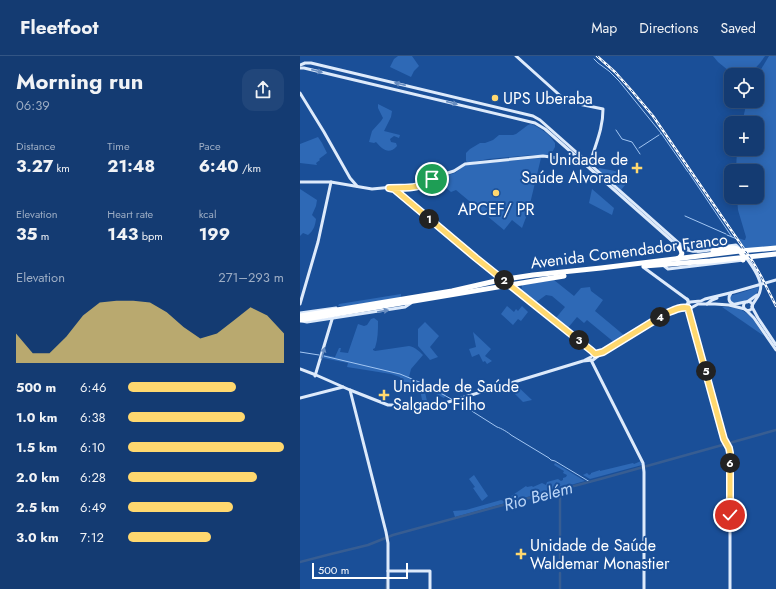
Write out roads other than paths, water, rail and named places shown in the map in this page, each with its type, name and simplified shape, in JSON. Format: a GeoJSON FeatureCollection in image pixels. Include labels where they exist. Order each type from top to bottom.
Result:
{"type":"FeatureCollection","features":[{"type":"Feature","properties":{"kind":"highway"},"geometry":{"type":"LineString","coordinates":[[677,259],[680,258],[682,254],[679,245]]}},
{"type":"Feature","properties":{"kind":"highway"},"geometry":{"type":"LineString","coordinates":[[696,257],[704,253],[732,248],[738,250],[745,260]]}},
{"type":"Feature","properties":{"kind":"highway","name":"Avenida Comendador Franco"},"geometry":{"type":"LineString","coordinates":[[300,315],[332,313],[344,309],[413,301],[485,286],[504,280],[564,276],[663,265],[710,258],[740,251],[776,248]]}},
{"type":"Feature","properties":{"kind":"highway"},"geometry":{"type":"LineString","coordinates":[[687,250],[685,255],[687,258]]}},
{"type":"Feature","properties":{"kind":"highway","name":"Avenida Comendador Franco"},"geometry":{"type":"LineString","coordinates":[[300,320],[452,291],[485,286],[510,285],[530,278],[601,268],[696,257],[710,258],[776,254]]}},
{"type":"Feature","properties":{"kind":"highway"},"geometry":{"type":"LineString","coordinates":[[595,272],[601,268]]}},
{"type":"Feature","properties":{"kind":"main road"},"geometry":{"type":"LineString","coordinates":[[516,56],[565,100],[603,109],[601,132],[590,164]]}},
{"type":"Feature","properties":{"kind":"main road"},"geometry":{"type":"LineString","coordinates":[[300,64],[311,63],[533,116],[540,120],[584,164],[642,213],[651,218]]}},
{"type":"Feature","properties":{"kind":"main road"},"geometry":{"type":"LineString","coordinates":[[300,68],[520,120],[538,125],[553,134]]}},
{"type":"Feature","properties":{"kind":"main road"},"geometry":{"type":"LineString","coordinates":[[414,94],[416,92],[416,88]]}},
{"type":"Feature","properties":{"kind":"main road"},"geometry":{"type":"LineString","coordinates":[[300,93],[354,184]]}},
{"type":"Feature","properties":{"kind":"main road"},"geometry":{"type":"LineString","coordinates":[[437,100],[435,96],[438,93]]}},
{"type":"Feature","properties":{"kind":"main road"},"geometry":{"type":"LineString","coordinates":[[502,116],[501,113],[504,110]]}},
{"type":"Feature","properties":{"kind":"main road"},"geometry":{"type":"LineString","coordinates":[[520,120],[523,117],[522,114]]}},
{"type":"Feature","properties":{"kind":"main road"},"geometry":{"type":"LineString","coordinates":[[573,152],[590,164],[642,213],[645,218],[672,241],[687,250],[700,252],[736,245],[745,260],[758,275],[761,289],[750,310],[746,310]]}},
{"type":"Feature","properties":{"kind":"main road"},"geometry":{"type":"LineString","coordinates":[[300,182],[354,184],[372,189],[414,188],[435,177],[454,171],[465,164],[543,156],[584,164]]}},
{"type":"Feature","properties":{"kind":"main road"},"geometry":{"type":"LineString","coordinates":[[300,304],[318,242],[331,182]]}},
{"type":"Feature","properties":{"kind":"main road"},"geometry":{"type":"LineString","coordinates":[[389,188],[394,189],[476,258],[592,351],[593,364],[644,464],[644,589]]}},
{"type":"Feature","properties":{"kind":"main road"},"geometry":{"type":"LineString","coordinates":[[645,218],[646,215],[651,218],[679,245],[689,250],[700,252]]}},
{"type":"Feature","properties":{"kind":"main road","name":"Avenida Comendador Franco"},"geometry":{"type":"LineString","coordinates":[[663,265],[668,269],[745,260]]}},
{"type":"Feature","properties":{"kind":"main road"},"geometry":{"type":"LineString","coordinates":[[652,274],[652,269],[656,265]]}},
{"type":"Feature","properties":{"kind":"main road"},"geometry":{"type":"LineString","coordinates":[[643,267],[690,302]]}},
{"type":"Feature","properties":{"kind":"main road"},"geometry":{"type":"LineString","coordinates":[[684,307],[693,307],[698,304],[776,280]]}},
{"type":"Feature","properties":{"kind":"main road"},"geometry":{"type":"LineString","coordinates":[[708,301],[728,292],[760,284]]}},
{"type":"Feature","properties":{"kind":"main road"},"geometry":{"type":"LineString","coordinates":[[729,305],[747,302],[756,296],[759,291],[760,284]]}},
{"type":"Feature","properties":{"kind":"main road"},"geometry":{"type":"LineString","coordinates":[[725,294],[732,293]]}},
{"type":"Feature","properties":{"kind":"main road"},"geometry":{"type":"LineString","coordinates":[[732,293],[729,300],[731,303],[735,304]]}},
{"type":"Feature","properties":{"kind":"main road"},"geometry":{"type":"LineString","coordinates":[[300,369],[381,403],[393,406],[421,403],[445,403],[584,361],[603,352],[665,314],[684,307],[690,302],[705,299],[715,304],[729,305],[746,310],[774,344]]}},
{"type":"Feature","properties":{"kind":"main road","name":"Avenida Comendador Franco"},"geometry":{"type":"LineString","coordinates":[[332,313],[347,316],[405,307],[413,301]]}},
{"type":"Feature","properties":{"kind":"main road"},"geometry":{"type":"LineString","coordinates":[[690,302],[688,308],[690,316],[725,441],[729,447],[730,453],[730,589]]}},
{"type":"Feature","properties":{"kind":"main road"},"geometry":{"type":"LineString","coordinates":[[747,302],[750,302],[776,350]]}},
{"type":"Feature","properties":{"kind":"main road"},"geometry":{"type":"LineString","coordinates":[[746,310],[744,306],[747,302]]}},
{"type":"Feature","properties":{"kind":"main road"},"geometry":{"type":"LineString","coordinates":[[690,316],[693,307]]}},
{"type":"Feature","properties":{"kind":"main road"},"geometry":{"type":"LineString","coordinates":[[316,375],[332,313]]}},
{"type":"Feature","properties":{"kind":"main road"},"geometry":{"type":"LineString","coordinates":[[300,398],[343,387]]}},
{"type":"Feature","properties":{"kind":"main road"},"geometry":{"type":"LineString","coordinates":[[350,390],[387,539],[388,589]]}},
{"type":"Feature","properties":{"kind":"main road"},"geometry":{"type":"LineString","coordinates":[[388,571],[430,571],[430,589]]}},
{"type":"Feature","properties":{"kind":"waterway"},"geometry":{"type":"LineString","coordinates":[[594,59],[619,81],[661,134]]}},
{"type":"Feature","properties":{"kind":"waterway"},"geometry":{"type":"LineString","coordinates":[[616,130],[622,139],[632,142],[640,154]]}},
{"type":"Feature","properties":{"kind":"waterway"},"geometry":{"type":"LineString","coordinates":[[661,133],[688,172]]}},
{"type":"Feature","properties":{"kind":"waterway"},"geometry":{"type":"LineString","coordinates":[[639,148],[659,135]]}},
{"type":"Feature","properties":{"kind":"waterway"},"geometry":{"type":"LineString","coordinates":[[689,173],[732,237]]}},
{"type":"Feature","properties":{"kind":"waterway"},"geometry":{"type":"LineString","coordinates":[[685,216],[726,234]]}},
{"type":"Feature","properties":{"kind":"waterway"},"geometry":{"type":"LineString","coordinates":[[727,235],[737,239]]}},
{"type":"Feature","properties":{"kind":"waterway"},"geometry":{"type":"LineString","coordinates":[[300,352],[319,355]]}},
{"type":"Feature","properties":{"kind":"waterway"},"geometry":{"type":"LineString","coordinates":[[324,356],[400,374],[424,384],[453,400]]}},
{"type":"Feature","properties":{"kind":"waterway"},"geometry":{"type":"LineString","coordinates":[[456,401],[551,460],[590,482]]}},
{"type":"Feature","properties":{"kind":"waterway","name":"Rio Belém"},"geometry":{"type":"LineString","coordinates":[[300,562],[368,545],[393,535],[776,430]]}},
{"type":"Feature","properties":{"kind":"waterway"},"geometry":{"type":"LineString","coordinates":[[560,490],[560,569]]}},
{"type":"Feature","properties":{"kind":"waterway"},"geometry":{"type":"LineString","coordinates":[[560,573],[560,589]]}},
{"type":"Feature","properties":{"kind":"waterway"},"geometry":{"type":"LineString","coordinates":[[386,589],[387,580]]}},
{"type":"Feature","properties":{"kind":"railway"},"geometry":{"type":"LineString","coordinates":[[597,56],[615,72],[653,116],[753,262],[776,306]]}},
{"type":"Feature","properties":{"kind":"place","name":"UPS Uberaba"},"geometry":{"type":"Point","coordinates":[495,98]}},
{"type":"Feature","properties":{"kind":"place","name":"Unidade de Saúde Alvorada"},"geometry":{"type":"Point","coordinates":[637,168]}},
{"type":"Feature","properties":{"kind":"place","name":"APCEF/ PR"},"geometry":{"type":"Point","coordinates":[496,193]}},
{"type":"Feature","properties":{"kind":"place","name":"Unidade de Saúde Salgado Filho"},"geometry":{"type":"Point","coordinates":[384,395]}},
{"type":"Feature","properties":{"kind":"place","name":"Unidade de Saúde Waldemar Monastier"},"geometry":{"type":"Point","coordinates":[521,554]}}]}
